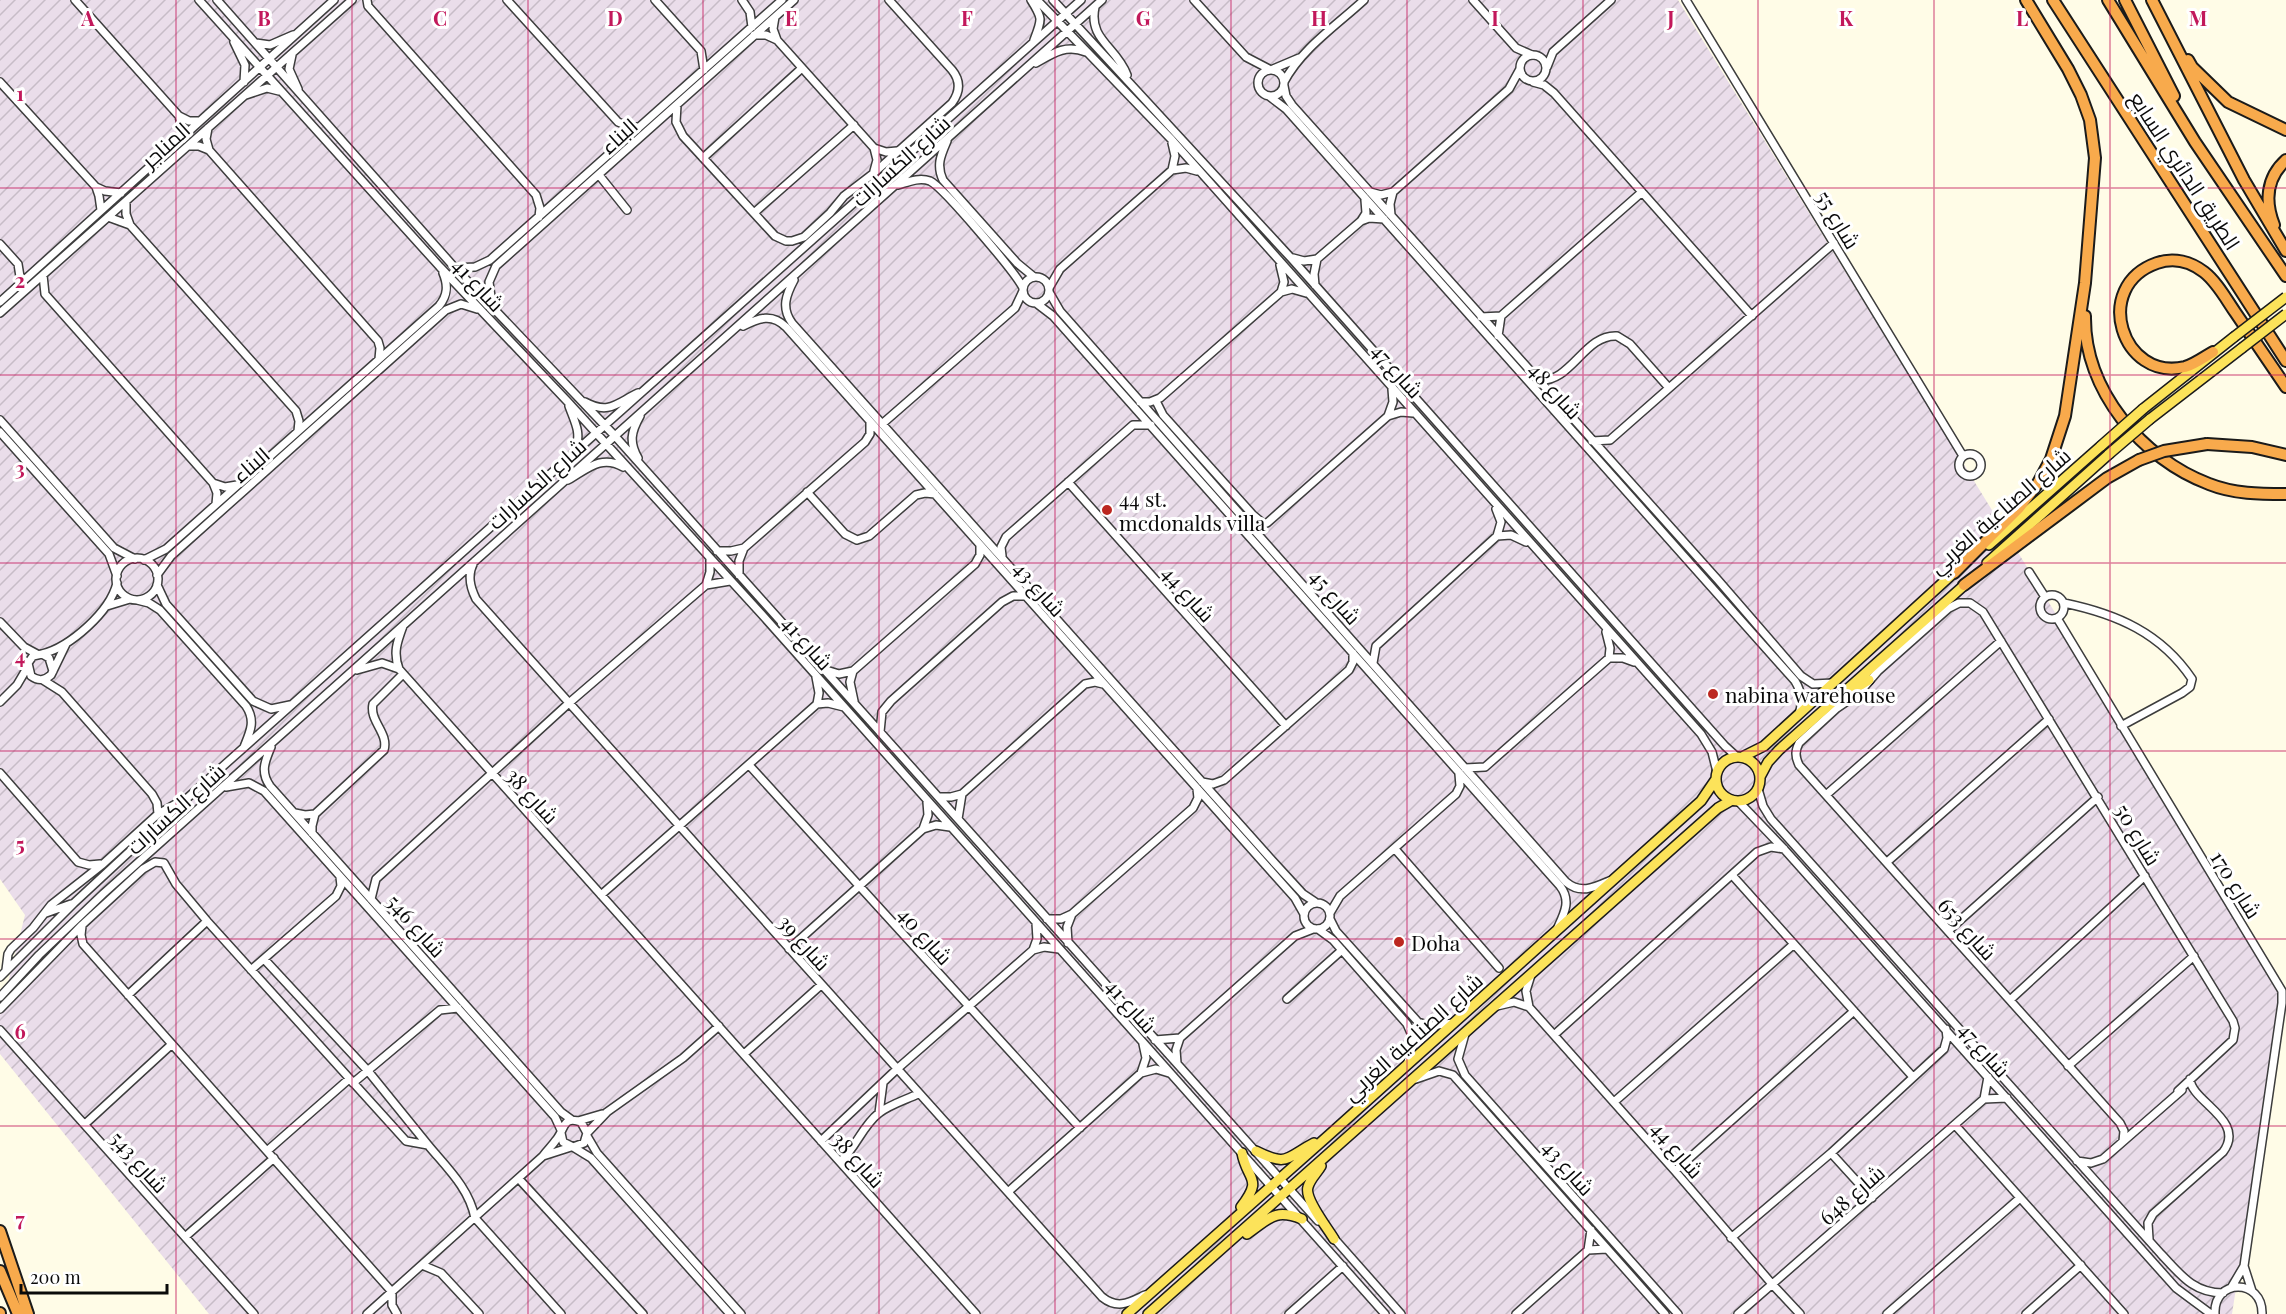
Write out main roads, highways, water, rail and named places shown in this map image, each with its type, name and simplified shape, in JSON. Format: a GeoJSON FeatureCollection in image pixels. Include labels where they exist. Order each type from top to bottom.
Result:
{"type":"FeatureCollection","features":[{"type":"Feature","properties":{"kind":"highway"},"geometry":{"type":"LineString","coordinates":[[1954,573],[2019,508],[2038,483],[2051,459],[2065,416],[2085,283],[2096,158],[2090,120],[2068,69],[2026,0]]}},
{"type":"Feature","properties":{"kind":"highway","name":"الطريق الدائري السابع"},"geometry":{"type":"LineString","coordinates":[[2053,0],[2286,361]]}},
{"type":"Feature","properties":{"kind":"highway","name":"الطريق الدائري السابع"},"geometry":{"type":"LineString","coordinates":[[2108,0],[2195,142],[2286,276]]}},
{"type":"Feature","properties":{"kind":"highway"},"geometry":{"type":"LineString","coordinates":[[2125,0],[2183,113],[2195,142]]}},
{"type":"Feature","properties":{"kind":"highway"},"geometry":{"type":"LineString","coordinates":[[2152,0],[2244,180],[2286,250]]}},
{"type":"Feature","properties":{"kind":"highway"},"geometry":{"type":"LineString","coordinates":[[2165,24],[2192,67],[2228,102],[2286,130]]}},
{"type":"Feature","properties":{"kind":"highway"},"geometry":{"type":"LineString","coordinates":[[2286,160],[2272,178],[2268,192],[2268,206],[2286,250]]}},
{"type":"Feature","properties":{"kind":"highway"},"geometry":{"type":"LineString","coordinates":[[2213,352],[2192,365],[2165,368],[2151,363],[2134,350],[2122,328],[2120,306],[2124,292],[2137,274],[2152,265],[2173,260],[2196,266],[2207,274],[2286,387]]}},
{"type":"Feature","properties":{"kind":"highway"},"geometry":{"type":"LineString","coordinates":[[2085,283],[2085,325],[2094,367],[2112,405],[2138,439],[2171,466],[2209,484],[2250,494],[2286,494]]}},
{"type":"Feature","properties":{"kind":"highway"},"geometry":{"type":"LineString","coordinates":[[1964,585],[2108,478],[2139,460],[2164,451],[2207,444],[2252,447],[2286,455]]}},
{"type":"Feature","properties":{"kind":"highway"},"geometry":{"type":"LineString","coordinates":[[0,1232],[28,1314]]}},
{"type":"Feature","properties":{"kind":"highway"},"geometry":{"type":"LineString","coordinates":[[0,1271],[18,1314]]}},
{"type":"Feature","properties":{"kind":"main road","name":"شارع الصناعية الغربي"},"geometry":{"type":"LineString","coordinates":[[1740,757],[1759,750],[1954,573],[2143,409],[2286,297]]}},
{"type":"Feature","properties":{"kind":"main road","name":"شارع الصناعية الغربي"},"geometry":{"type":"LineString","coordinates":[[1760,777],[1773,755],[2109,454],[2150,419],[2286,314]]}},
{"type":"Feature","properties":{"kind":"main road"},"geometry":{"type":"LineString","coordinates":[[1831,704],[1869,680]]}},
{"type":"Feature","properties":{"kind":"main road"},"geometry":{"type":"LineString","coordinates":[[1740,757],[1755,764],[1760,777],[1758,789],[1748,799],[1735,800],[1721,792],[1717,776],[1725,761],[1740,757]]}},
{"type":"Feature","properties":{"kind":"main road","name":"شارع الصناعية الغربي"},"geometry":{"type":"LineString","coordinates":[[1127,1314],[1701,801],[1717,776]]}},
{"type":"Feature","properties":{"kind":"main road","name":"شارع الصناعية الغربي"},"geometry":{"type":"LineString","coordinates":[[1148,1314],[1718,808],[1735,800]]}},
{"type":"Feature","properties":{"kind":"main road"},"geometry":{"type":"LineString","coordinates":[[1256,1151],[1281,1161],[1329,1135]]}},
{"type":"Feature","properties":{"kind":"main road"},"geometry":{"type":"LineString","coordinates":[[1231,1221],[1249,1196],[1253,1186],[1252,1175],[1242,1152]]}},
{"type":"Feature","properties":{"kind":"main road"},"geometry":{"type":"LineString","coordinates":[[1327,1156],[1310,1182],[1307,1192],[1311,1203],[1334,1239]]}},
{"type":"Feature","properties":{"kind":"main road"},"geometry":{"type":"LineString","coordinates":[[1228,1243],[1248,1234],[1275,1215],[1287,1214],[1302,1219]]}},
{"type":"Feature","properties":{"kind":"place","name":"44 st. mcdonalds villa"},"geometry":{"type":"Point","coordinates":[1107,510]}},
{"type":"Feature","properties":{"kind":"place","name":"nabina warehouse"},"geometry":{"type":"Point","coordinates":[1713,694]}},
{"type":"Feature","properties":{"kind":"place","name":"Doha"},"geometry":{"type":"Point","coordinates":[1399,942]}}]}
